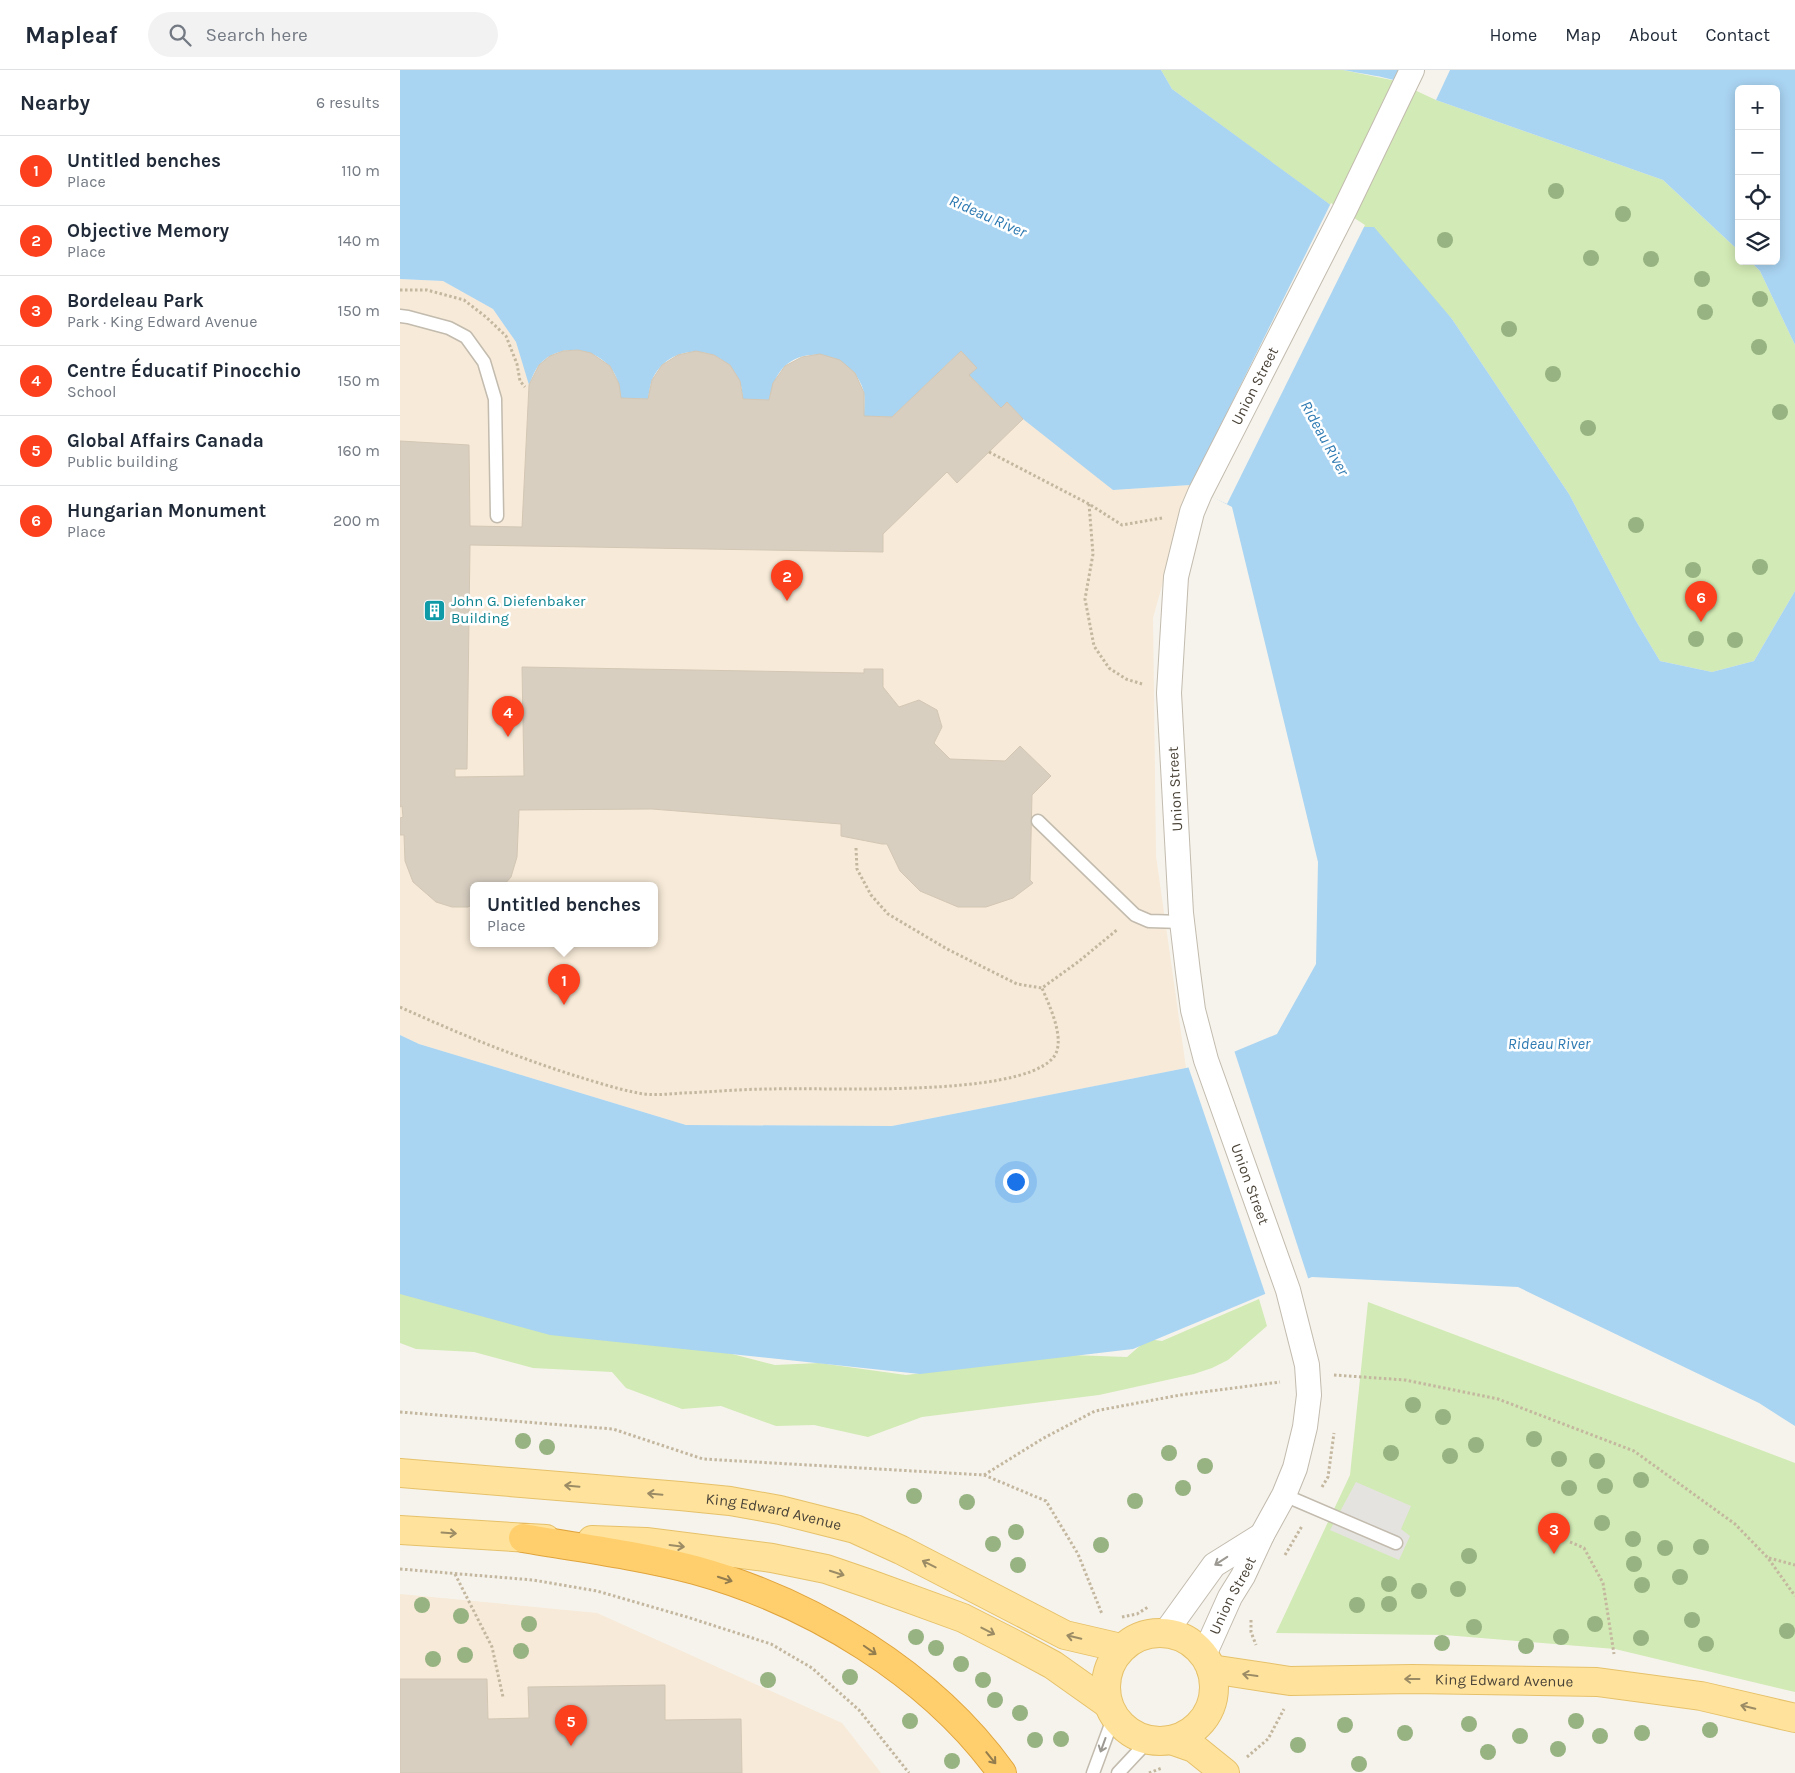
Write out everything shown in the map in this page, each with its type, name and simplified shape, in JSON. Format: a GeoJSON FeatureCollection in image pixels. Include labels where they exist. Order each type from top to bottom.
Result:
{"type":"FeatureCollection","features":[{"type":"Feature","properties":{"kind":"highway"},"geometry":{"type":"LineString","coordinates":[[523,1538],[693,1569],[772,1596],[811,1614],[846,1633],[913,1681],[969,1732],[1002,1773]]}},
{"type":"Feature","properties":{"kind":"main road","name":"King Edward Avenue"},"geometry":{"type":"LineString","coordinates":[[400,1473],[680,1496],[780,1510],[855,1529],[901,1550],[1065,1635],[1122,1648]]}},
{"type":"Feature","properties":{"kind":"main road"},"geometry":{"type":"LineString","coordinates":[[400,1530],[523,1538],[646,1542],[772,1558],[826,1570],[912,1598],[963,1618],[1053,1665],[1111,1710]]}},
{"type":"Feature","properties":{"kind":"main road"},"geometry":{"type":"LineString","coordinates":[[1160,1740],[1194,1730],[1204,1720],[1214,1695],[1214,1682],[1208,1662],[1193,1644],[1180,1636],[1165,1633],[1147,1634],[1131,1640],[1114,1658],[1106,1680],[1106,1692],[1111,1710],[1120,1725],[1129,1732],[1160,1740],[1194,1748],[1233,1767]]}},
{"type":"Feature","properties":{"kind":"main road","name":"King Edward Avenue"},"geometry":{"type":"LineString","coordinates":[[1208,1662],[1290,1681],[1412,1679],[1597,1682],[1701,1696],[1795,1718]]}},
{"type":"Feature","properties":{"kind":"street","name":"Union Street"},"geometry":{"type":"LineString","coordinates":[[1208,1662],[1230,1597],[1244,1576],[1262,1535],[1284,1495],[1295,1468],[1305,1427],[1309,1395],[1307,1365],[1288,1290],[1206,1060],[1193,1010],[1182,922],[1168,692],[1176,577],[1196,503],[1344,211],[1409,77]]}},
{"type":"Feature","properties":{"kind":"street","name":"Union Street"},"geometry":{"type":"LineString","coordinates":[[1165,1633],[1214,1566],[1262,1535]]}},
{"type":"Feature","properties":{"kind":"lane"},"geometry":{"type":"LineString","coordinates":[[400,316],[449,328],[466,337],[484,362],[495,399],[497,516]]}},
{"type":"Feature","properties":{"kind":"lane"},"geometry":{"type":"LineString","coordinates":[[1038,821],[1135,915],[1149,921],[1182,922]]}},
{"type":"Feature","properties":{"kind":"lane"},"geometry":{"type":"LineString","coordinates":[[1284,1495],[1396,1543]]}},
{"type":"Feature","properties":{"kind":"lane"},"geometry":{"type":"LineString","coordinates":[[1093,1773],[1111,1710]]}},
{"type":"Feature","properties":{"kind":"lane"},"geometry":{"type":"LineString","coordinates":[[1118,1773],[1160,1740]]}},
{"type":"Feature","properties":{"kind":"path"},"geometry":{"type":"LineString","coordinates":[[989,452],[1088,504],[1122,525],[1196,503]]}},
{"type":"Feature","properties":{"kind":"path"},"geometry":{"type":"LineString","coordinates":[[1088,504],[1093,554],[1085,598],[1094,646],[1109,668],[1126,679],[1168,692]]}},
{"type":"Feature","properties":{"kind":"path"},"geometry":{"type":"LineString","coordinates":[[856,848],[857,868],[871,895],[888,914],[947,949],[1016,984],[1042,988],[1078,962],[1135,915]]}},
{"type":"Feature","properties":{"kind":"path"},"geometry":{"type":"LineString","coordinates":[[400,1007],[533,1063],[639,1093],[660,1094],[770,1089],[909,1088],[977,1084],[1023,1074],[1040,1068],[1054,1058],[1058,1044],[1057,1026],[1042,988]]}},
{"type":"Feature","properties":{"kind":"path"},"geometry":{"type":"LineString","coordinates":[[1333,1375],[1405,1380],[1498,1399],[1634,1451],[1735,1524],[1768,1558],[1795,1596]]}},
{"type":"Feature","properties":{"kind":"path"},"geometry":{"type":"LineString","coordinates":[[984,1475],[1042,1439],[1095,1411],[1180,1395],[1286,1381]]}},
{"type":"Feature","properties":{"kind":"path"},"geometry":{"type":"LineString","coordinates":[[400,1412],[613,1429],[703,1459],[984,1475],[1046,1502],[1078,1554],[1105,1621]]}},
{"type":"Feature","properties":{"kind":"path"},"geometry":{"type":"LineString","coordinates":[[1570,1542],[1584,1548],[1602,1583],[1615,1660]]}},
{"type":"Feature","properties":{"kind":"path"},"geometry":{"type":"LineString","coordinates":[[1768,1558],[1795,1565]]}},
{"type":"Feature","properties":{"kind":"path"},"geometry":{"type":"LineString","coordinates":[[400,1569],[532,1580],[598,1591],[771,1644],[812,1668],[859,1710],[909,1773]]}},
{"type":"Feature","properties":{"kind":"path"},"geometry":{"type":"LineString","coordinates":[[455,1574],[492,1648],[503,1697]]}},
{"type":"Feature","properties":{"kind":"path"},"geometry":{"type":"LineString","coordinates":[[1121,1618],[1137,1614],[1151,1606]]}},
{"type":"Feature","properties":{"kind":"path"},"geometry":{"type":"LineString","coordinates":[[1233,1767],[1268,1739],[1285,1707]]}},
{"type":"Feature","properties":{"kind":"shaded area"},"geometry":{"type":"Polygon","coordinates":[[[400,279],[443,281],[493,309],[516,342],[529,384],[539,365],[550,356],[563,351],[578,350],[591,353],[610,366],[619,384],[621,398],[652,380],[662,365],[678,355],[696,351],[714,355],[730,365],[740,381],[743,399],[773,383],[785,366],[802,357],[820,354],[840,360],[855,373],[864,393],[891,417],[961,351],[1001,407],[1007,402],[1113,490],[1190,485],[1153,618],[1156,856],[1186,1068],[892,1126],[686,1125],[419,1044],[400,1035],[400,279]]]}},
{"type":"Feature","properties":{"kind":"shaded area"},"geometry":{"type":"Polygon","coordinates":[[[1356,1482],[1411,1506],[1401,1529],[1410,1536],[1399,1560],[1330,1530],[1356,1482]]]}},
{"type":"Feature","properties":{"kind":"shaded area"},"geometry":{"type":"Polygon","coordinates":[[[400,1594],[597,1613],[842,1723],[881,1773],[400,1773],[400,1594]]]}},
{"type":"Feature","properties":{"kind":"green space"},"geometry":{"type":"Polygon","coordinates":[[[1161,70],[1343,70],[1406,83],[1428,93],[1436,100],[1663,180],[1735,247],[1735,265],[1754,265],[1760,271],[1795,345],[1795,591],[1754,661],[1712,672],[1660,661],[1636,621],[1569,494],[1452,319],[1362,227],[1172,89],[1161,70]]]}},
{"type":"Feature","properties":{"kind":"green space"},"geometry":{"type":"Polygon","coordinates":[[[400,1287],[639,1330],[775,1365],[819,1363],[906,1375],[1071,1355],[1127,1357],[1148,1339],[1162,1341],[1259,1299],[1267,1326],[1228,1360],[1194,1374],[1099,1395],[922,1417],[868,1437],[814,1425],[776,1426],[721,1406],[682,1409],[626,1388],[612,1372],[533,1368],[474,1352],[416,1349],[400,1343],[400,1287]]]}},
{"type":"Feature","properties":{"kind":"green space"},"geometry":{"type":"Polygon","coordinates":[[[1368,1302],[1795,1463],[1795,1692],[1615,1649],[1445,1635],[1276,1633],[1350,1475],[1368,1302]]]}},
{"type":"Feature","properties":{"kind":"water","name":"Rideau River"},"geometry":{"type":"Polygon","coordinates":[[[400,70],[1161,70],[1172,89],[1362,227],[1374,227],[1452,319],[1569,494],[1636,621],[1660,661],[1712,672],[1754,661],[1795,591],[1795,1426],[1759,1403],[1518,1287],[1312,1277],[1265,1294],[1133,1349],[920,1374],[550,1335],[400,1294],[400,1035],[419,1044],[686,1125],[892,1126],[1207,1063],[1277,1034],[1316,964],[1318,862],[1232,507],[1190,485],[1113,490],[1023,419],[1007,402],[1001,408],[969,375],[961,351],[892,417],[864,416],[864,393],[860,381],[843,363],[820,355],[807,355],[785,366],[776,378],[769,400],[743,399],[740,382],[731,368],[721,359],[696,352],[670,359],[660,368],[652,380],[648,399],[621,398],[618,381],[609,366],[602,359],[584,351],[565,351],[547,358],[537,368],[529,385],[516,342],[493,309],[443,281],[400,279],[400,70]]]}},
{"type":"Feature","properties":{"kind":"water"},"geometry":{"type":"Polygon","coordinates":[[[1343,70],[1795,70],[1795,345],[1760,271],[1754,265],[1780,265],[1780,85],[1735,85],[1735,247],[1663,180],[1436,100],[1415,87],[1404,83],[1343,70]]]}},
{"type":"Feature","properties":{"kind":"pier"},"geometry":{"type":"Polygon","coordinates":[[[1400,70],[1450,70],[1436,100],[1395,81],[1400,70]]]}},
{"type":"Feature","properties":{"kind":"pier"},"geometry":{"type":"Polygon","coordinates":[[[1331,203],[1365,225],[1227,504],[1190,487],[1331,203]]]}},
{"type":"Feature","properties":{"kind":"pier"},"geometry":{"type":"Polygon","coordinates":[[[1234,1050],[1309,1281],[1266,1296],[1188,1066],[1234,1050]]]}},
{"type":"Feature","properties":{"kind":"building","name":"John G. Diefenbaker Building"},"geometry":{"type":"Polygon","coordinates":[[[578,350],[591,353],[610,366],[619,384],[621,398],[648,399],[652,380],[662,365],[678,355],[696,351],[714,355],[730,365],[740,381],[743,399],[769,400],[773,383],[785,366],[802,357],[820,354],[840,360],[855,373],[864,393],[864,416],[892,417],[961,351],[977,368],[969,375],[1001,408],[1007,402],[1023,419],[957,483],[947,472],[883,534],[883,552],[470,545],[467,769],[455,769],[455,777],[524,776],[522,667],[864,673],[864,669],[883,669],[883,687],[899,707],[919,700],[937,710],[942,727],[934,743],[950,759],[1005,761],[1020,746],[1051,776],[1032,795],[1030,880],[1033,883],[1013,898],[986,907],[958,907],[920,891],[900,871],[887,844],[841,836],[841,824],[652,809],[519,810],[517,857],[511,877],[507,882],[470,882],[470,906],[468,907],[452,907],[436,902],[413,882],[405,861],[404,835],[400,835],[400,818],[403,817],[402,806],[400,807],[400,441],[469,445],[470,526],[522,527],[529,385],[539,365],[550,356],[563,351],[578,350]]]}},
{"type":"Feature","properties":{"kind":"building"},"geometry":{"type":"Polygon","coordinates":[[[400,1679],[487,1679],[488,1719],[529,1718],[528,1687],[665,1685],[665,1720],[741,1719],[742,1773],[400,1773],[400,1679]]]}},
{"type":"Feature","properties":{"kind":"place","name":"Objective Memory"},"geometry":{"type":"Point","coordinates":[787,601]}},
{"type":"Feature","properties":{"kind":"place","name":"John G. Diefenbaker Building"},"geometry":{"type":"Point","coordinates":[435,610]}},
{"type":"Feature","properties":{"kind":"place","name":"Hungarian Monument"},"geometry":{"type":"Point","coordinates":[1701,622]}},
{"type":"Feature","properties":{"kind":"place","name":"Centre Éducatif Pinocchio"},"geometry":{"type":"Point","coordinates":[508,737]}},
{"type":"Feature","properties":{"kind":"place","name":"Untitled benches"},"geometry":{"type":"Point","coordinates":[564,1005]}},
{"type":"Feature","properties":{"kind":"place","name":"Bordeleau Park"},"geometry":{"type":"Point","coordinates":[1554,1554]}},
{"type":"Feature","properties":{"kind":"place","name":"Global Affairs Canada"},"geometry":{"type":"Point","coordinates":[571,1746]}}]}
